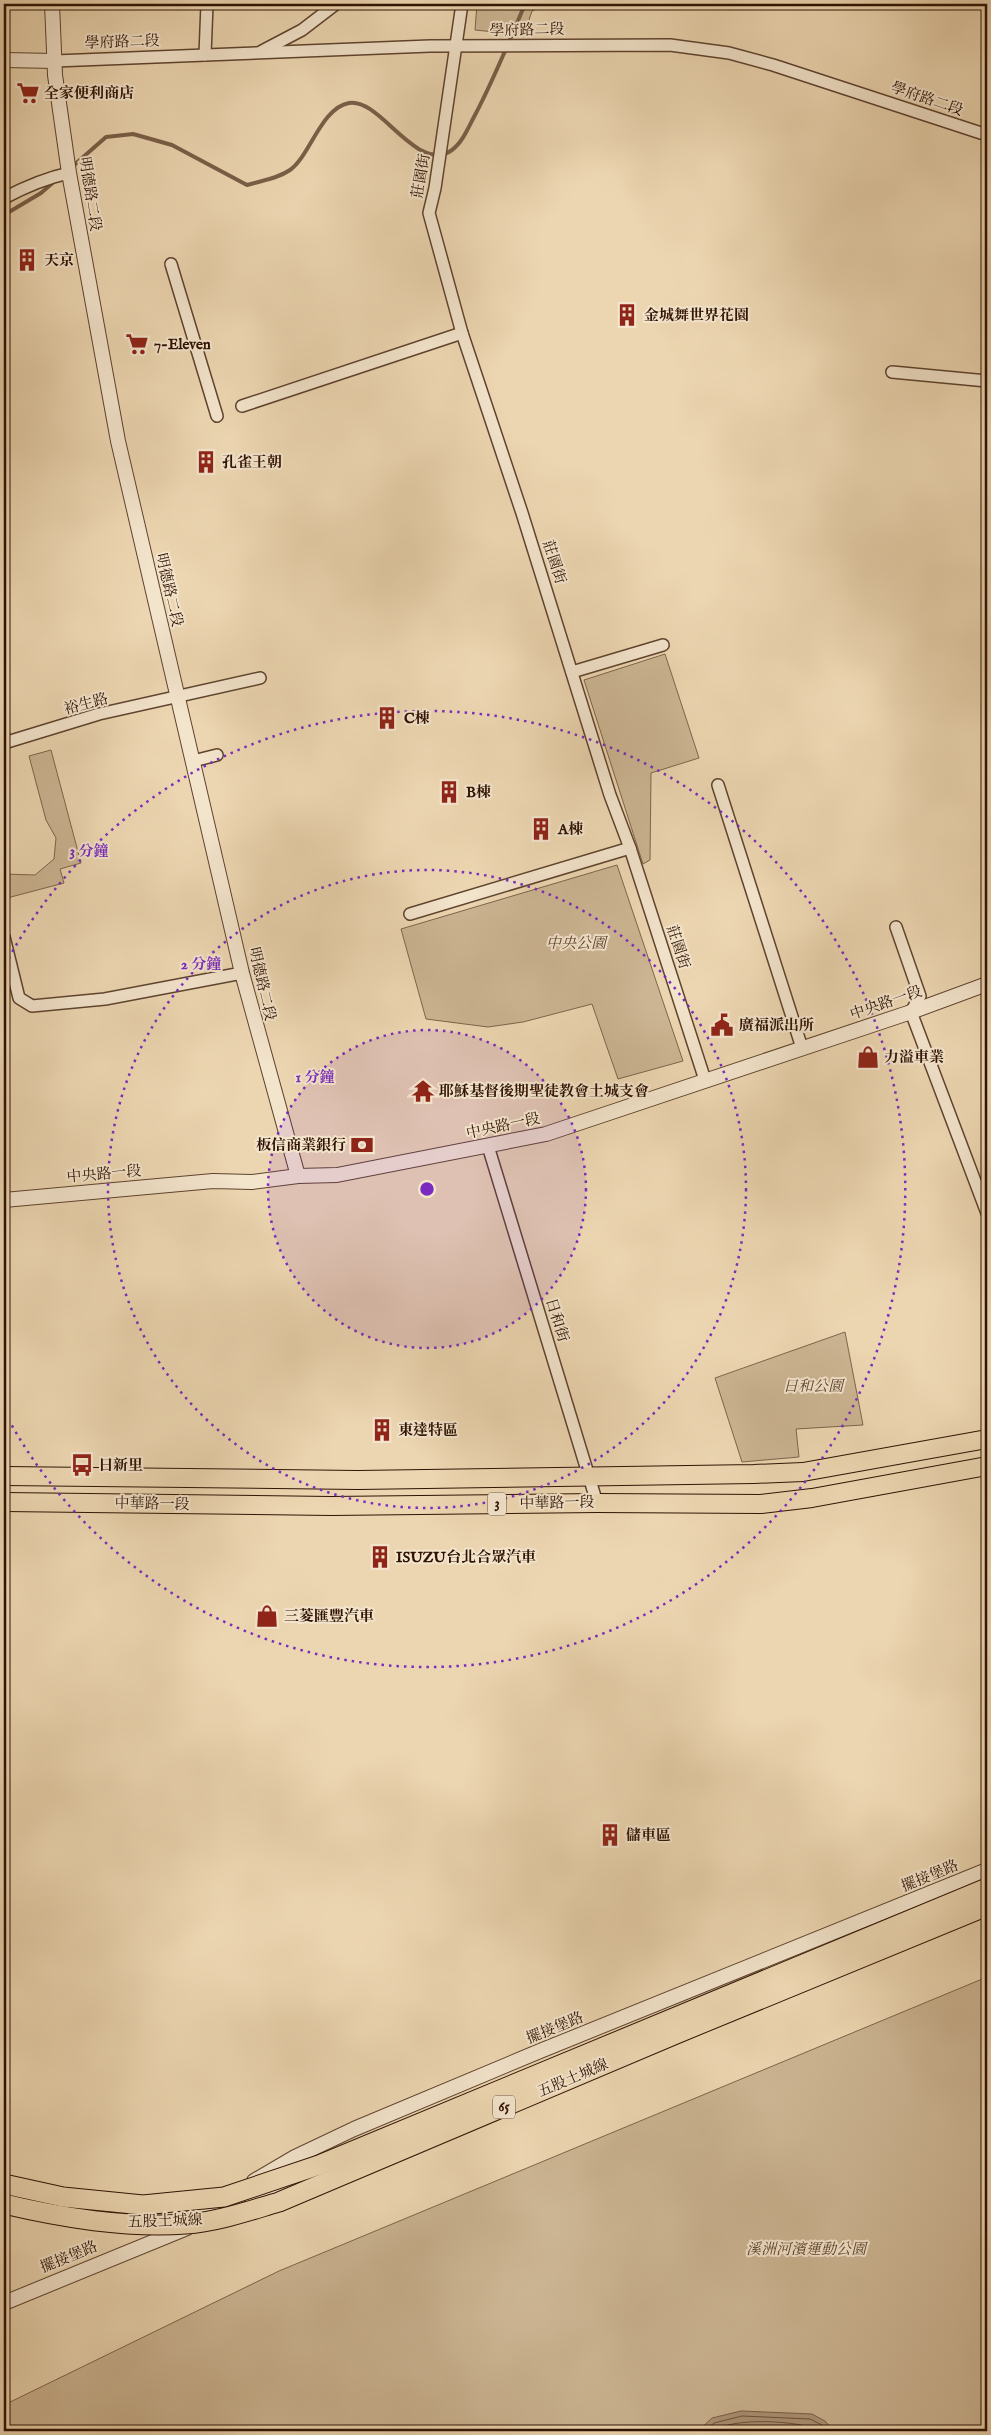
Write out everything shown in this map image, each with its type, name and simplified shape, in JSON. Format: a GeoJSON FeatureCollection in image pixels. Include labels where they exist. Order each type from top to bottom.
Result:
{"type":"FeatureCollection","features":[{"type":"Feature","properties":{"kind":"highway","name":"五股土城線"},"geometry":{"type":"LineString","coordinates":[[4,2184],[63,2198],[143,2206],[224,2197],[319,2165],[987,1888]]}},
{"type":"Feature","properties":{"kind":"highway","name":"五股土城線"},"geometry":{"type":"LineString","coordinates":[[4,2204],[68,2219],[142,2225],[187,2224],[235,2215],[278,2202],[987,1906]]}},
{"type":"Feature","properties":{"kind":"main road","name":"中華路一段"},"geometry":{"type":"LineString","coordinates":[[4,1476],[358,1480],[804,1472],[987,1439]]}},
{"type":"Feature","properties":{"kind":"main road","name":"中華路一段"},"geometry":{"type":"LineString","coordinates":[[4,1502],[331,1506],[769,1503],[812,1498],[987,1466]]}},
{"type":"Feature","properties":{"kind":"street","name":"明德路二段"},"geometry":{"type":"LineString","coordinates":[[52,4],[55,61],[69,173],[118,441],[176,697],[242,973],[298,1176]]}},
{"type":"Feature","properties":{"kind":"street"},"geometry":{"type":"LineString","coordinates":[[205,55],[207,4]]}},
{"type":"Feature","properties":{"kind":"street"},"geometry":{"type":"LineString","coordinates":[[259,52],[302,30],[336,4]]}},
{"type":"Feature","properties":{"kind":"street","name":"莊園街"},"geometry":{"type":"LineString","coordinates":[[462,4],[457,46],[429,213],[462,333],[610,795],[630,848],[705,1080]]}},
{"type":"Feature","properties":{"kind":"street","name":"學府路二段"},"geometry":{"type":"LineString","coordinates":[[55,61],[457,46],[670,44],[728,53],[838,85],[987,135]]}},
{"type":"Feature","properties":{"kind":"street"},"geometry":{"type":"LineString","coordinates":[[4,60],[55,61]]}},
{"type":"Feature","properties":{"kind":"street"},"geometry":{"type":"LineString","coordinates":[[4,198],[51,177],[69,173]]}},
{"type":"Feature","properties":{"kind":"street"},"geometry":{"type":"LineString","coordinates":[[171,264],[217,416]]}},
{"type":"Feature","properties":{"kind":"street"},"geometry":{"type":"LineString","coordinates":[[242,406],[462,333]]}},
{"type":"Feature","properties":{"kind":"street"},"geometry":{"type":"LineString","coordinates":[[892,372],[987,381]]}},
{"type":"Feature","properties":{"kind":"street"},"geometry":{"type":"LineString","coordinates":[[572,672],[663,644]]}},
{"type":"Feature","properties":{"kind":"street","name":"裕生路"},"geometry":{"type":"LineString","coordinates":[[4,743],[99,714],[260,678]]}},
{"type":"Feature","properties":{"kind":"street"},"geometry":{"type":"LineString","coordinates":[[193,762],[217,755]]}},
{"type":"Feature","properties":{"kind":"street"},"geometry":{"type":"LineString","coordinates":[[718,785],[802,1048]]}},
{"type":"Feature","properties":{"kind":"street"},"geometry":{"type":"LineString","coordinates":[[410,914],[630,848]]}},
{"type":"Feature","properties":{"kind":"street"},"geometry":{"type":"LineString","coordinates":[[896,927],[920,996],[910,1012],[987,1214]]}},
{"type":"Feature","properties":{"kind":"street"},"geometry":{"type":"LineString","coordinates":[[4,937],[19,998],[32,1006],[105,999],[242,973]]}},
{"type":"Feature","properties":{"kind":"street","name":"中央路一段"},"geometry":{"type":"LineString","coordinates":[[4,1200],[212,1181],[252,1182],[298,1176],[337,1174],[546,1134],[910,1012],[987,984]]}},
{"type":"Feature","properties":{"kind":"street","name":"日和街"},"geometry":{"type":"LineString","coordinates":[[488,1146],[597,1503]]}},
{"type":"Feature","properties":{"kind":"street","name":"擺接堡路"},"geometry":{"type":"LineString","coordinates":[[147,2242],[295,2157],[354,2129],[540,2051],[987,1870]]}},
{"type":"Feature","properties":{"kind":"street","name":"擺接堡路"},"geometry":{"type":"LineString","coordinates":[[4,2303],[147,2242],[216,2217],[987,1896]]}},
{"type":"Feature","properties":{"kind":"street"},"geometry":{"type":"LineString","coordinates":[[840,1930],[849,1953]]}},
{"type":"Feature","properties":{"kind":"green space"},"geometry":{"type":"Polygon","coordinates":[[[477,4],[547,4],[532,11],[524,35],[475,30],[477,4]]]}},
{"type":"Feature","properties":{"kind":"green space"},"geometry":{"type":"Polygon","coordinates":[[[665,654],[699,758],[651,773],[650,860],[643,864],[584,680],[665,654]]]}},
{"type":"Feature","properties":{"kind":"green space"},"geometry":{"type":"Polygon","coordinates":[[[51,750],[81,863],[60,869],[64,883],[7,898],[4,874],[35,875],[54,859],[56,838],[46,820],[29,756],[51,750]]]}},
{"type":"Feature","properties":{"kind":"green space","name":"中央公園"},"geometry":{"type":"Polygon","coordinates":[[[617,865],[683,1061],[618,1079],[592,1004],[523,1022],[488,1027],[426,1019],[401,929],[617,865]]]}},
{"type":"Feature","properties":{"kind":"green space","name":"日和公園"},"geometry":{"type":"Polygon","coordinates":[[[845,1332],[863,1425],[796,1429],[799,1457],[742,1462],[715,1378],[845,1332]]]}},
{"type":"Feature","properties":{"kind":"green space","name":"溪洲河濱運動公園"},"geometry":{"type":"Polygon","coordinates":[[[987,1977],[987,2431],[4,2431],[4,2405],[279,2271],[987,1977]]]}},
{"type":"Feature","properties":{"kind":"water"},"geometry":{"type":"Polygon","coordinates":[[[741,2411],[812,2414],[825,2421],[834,2431],[698,2431],[712,2418],[741,2411]]]}},
{"type":"Feature","properties":{"kind":"waterway"},"geometry":{"type":"LineString","coordinates":[[73,166],[106,137],[133,134],[172,145],[247,185],[274,178],[290,170],[304,154],[323,123],[339,107],[349,103],[361,104],[373,111],[412,145],[426,152],[439,155],[452,150],[465,134],[495,74],[525,4]]}},
{"type":"Feature","properties":{"kind":"waterway"},"geometry":{"type":"LineString","coordinates":[[4,215],[41,193],[56,180]]}},
{"type":"Feature","properties":{"kind":"place","name":"全家便利商店"},"geometry":{"type":"Point","coordinates":[28,93]}},
{"type":"Feature","properties":{"kind":"place","name":"天京"},"geometry":{"type":"Point","coordinates":[27,260]}},
{"type":"Feature","properties":{"kind":"place","name":"金城舞世界花園"},"geometry":{"type":"Point","coordinates":[627,315]}},
{"type":"Feature","properties":{"kind":"place","name":"7-Eleven"},"geometry":{"type":"Point","coordinates":[137,344]}},
{"type":"Feature","properties":{"kind":"place","name":"孔雀王朝"},"geometry":{"type":"Point","coordinates":[206,462]}},
{"type":"Feature","properties":{"kind":"place","name":"C棟"},"geometry":{"type":"Point","coordinates":[387,718]}},
{"type":"Feature","properties":{"kind":"place","name":"B棟"},"geometry":{"type":"Point","coordinates":[449,792]}},
{"type":"Feature","properties":{"kind":"place","name":"A棟"},"geometry":{"type":"Point","coordinates":[541,829]}},
{"type":"Feature","properties":{"kind":"place","name":"廣福派出所"},"geometry":{"type":"Point","coordinates":[722,1025]}},
{"type":"Feature","properties":{"kind":"place","name":"力溢車業"},"geometry":{"type":"Point","coordinates":[868,1057]}},
{"type":"Feature","properties":{"kind":"place","name":"耶穌基督後期聖徒教會土城支會"},"geometry":{"type":"Point","coordinates":[423,1091]}},
{"type":"Feature","properties":{"kind":"place","name":"板信商業銀行"},"geometry":{"type":"Point","coordinates":[362,1145]}},
{"type":"Feature","properties":{"kind":"place","name":"東達特區"},"geometry":{"type":"Point","coordinates":[382,1430]}},
{"type":"Feature","properties":{"kind":"place","name":"日新里"},"geometry":{"type":"Point","coordinates":[82,1465]}},
{"type":"Feature","properties":{"kind":"place","name":"ISUZU台北合眾汽車"},"geometry":{"type":"Point","coordinates":[380,1557]}},
{"type":"Feature","properties":{"kind":"place","name":"三菱匯豐汽車"},"geometry":{"type":"Point","coordinates":[267,1616]}},
{"type":"Feature","properties":{"kind":"place","name":"儲車區"},"geometry":{"type":"Point","coordinates":[610,1835]}}]}
